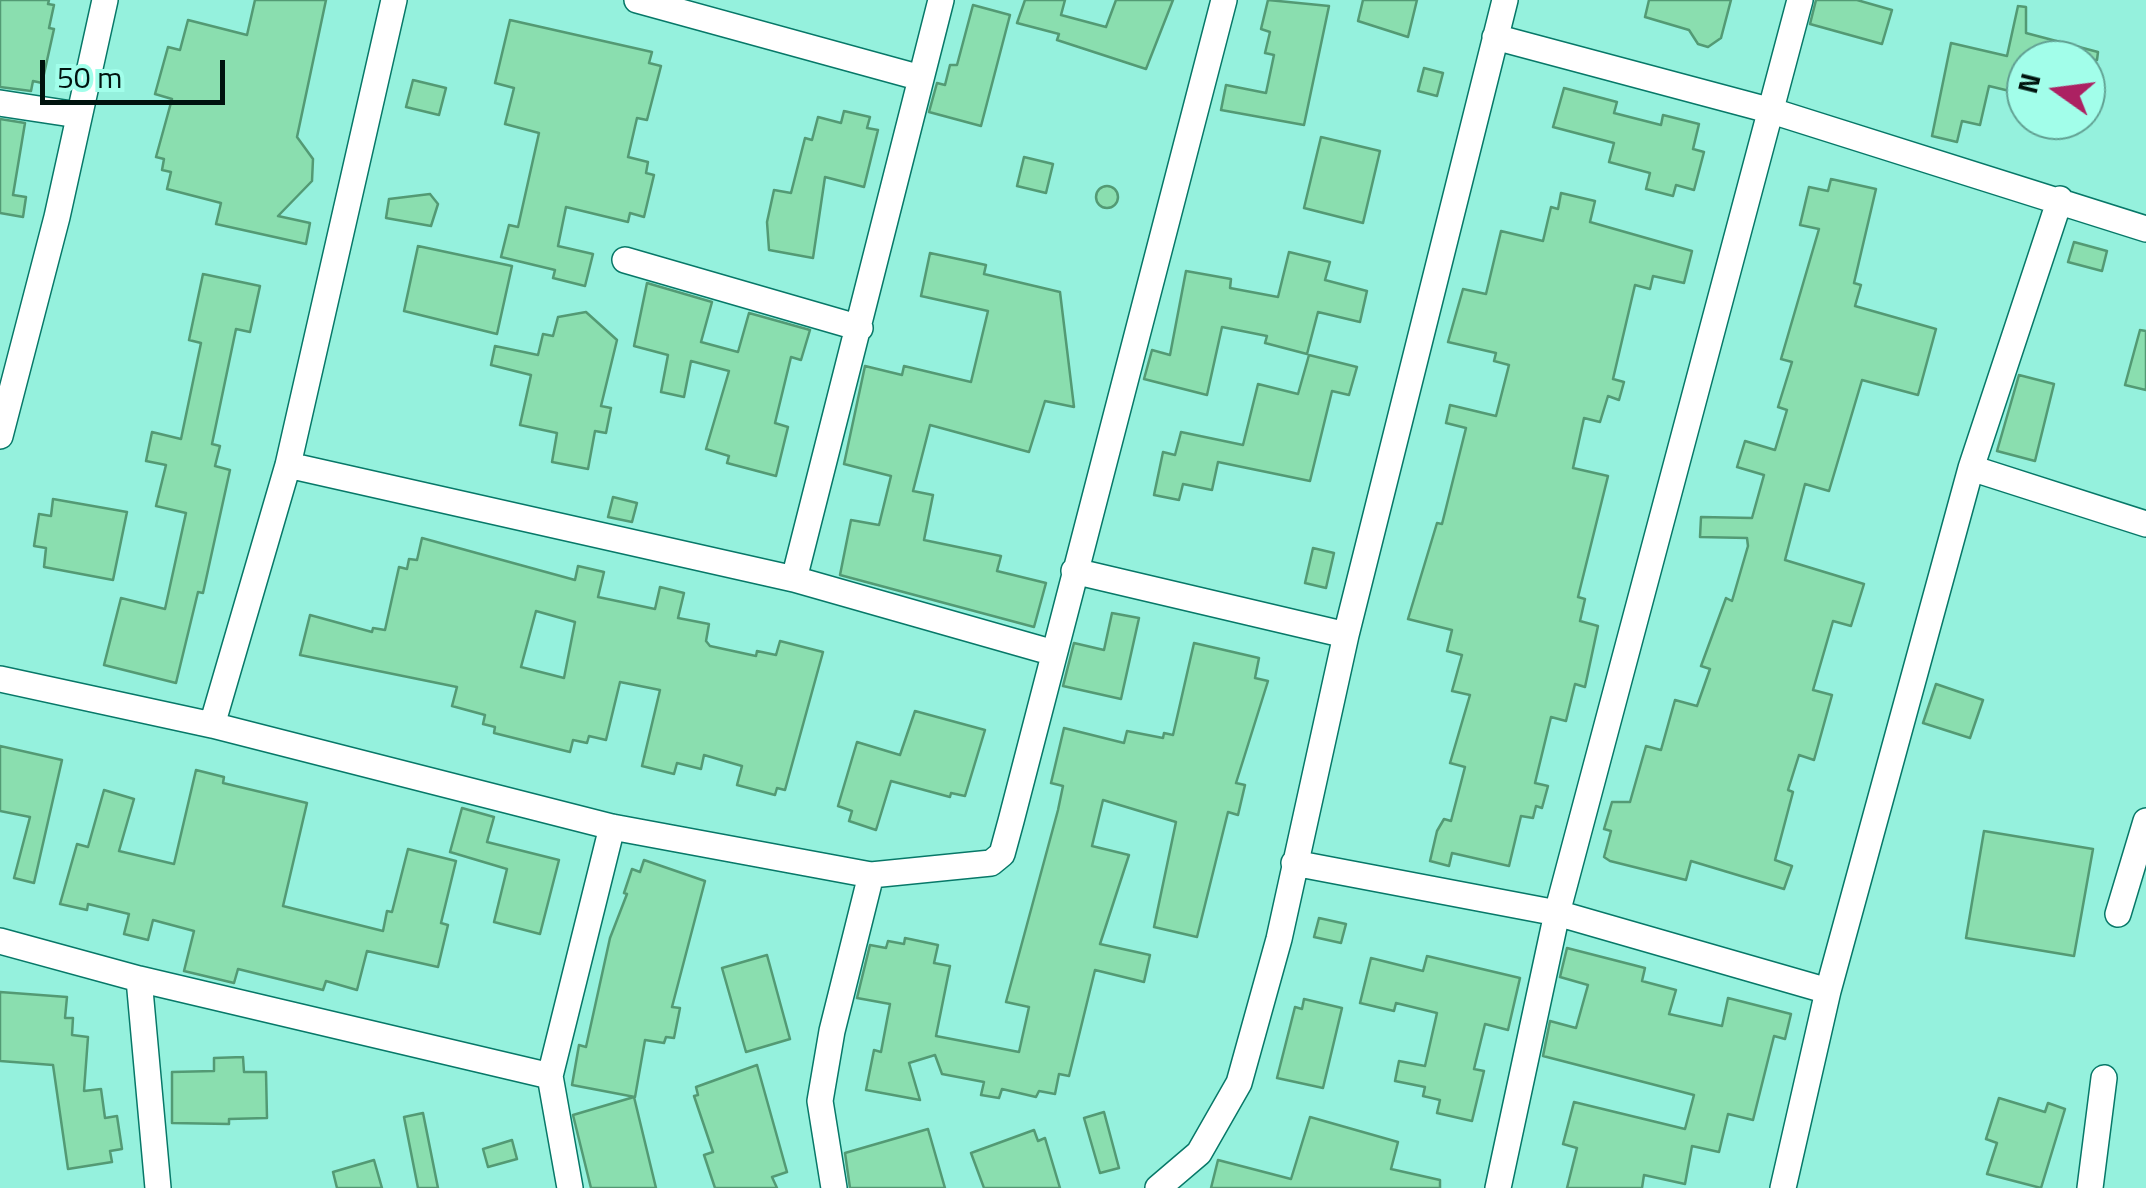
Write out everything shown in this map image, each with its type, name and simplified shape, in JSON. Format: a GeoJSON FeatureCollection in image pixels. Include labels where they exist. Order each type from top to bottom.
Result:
{"type":"FeatureCollection","features":[{"type":"Feature","properties":{"kind":"street"},"geometry":{"type":"LineString","coordinates":[[0,436],[11,342],[57,217],[105,0]]}},
{"type":"Feature","properties":{"kind":"street"},"geometry":{"type":"LineString","coordinates":[[212,726],[288,465],[394,0]]}},
{"type":"Feature","properties":{"kind":"street"},"geometry":{"type":"LineString","coordinates":[[637,0],[921,78]]}},
{"type":"Feature","properties":{"kind":"street"},"geometry":{"type":"LineString","coordinates":[[794,580],[941,0]]}},
{"type":"Feature","properties":{"kind":"street"},"geometry":{"type":"LineString","coordinates":[[0,679],[212,726],[612,827],[871,874],[992,862],[1002,854],[1224,0]]}},
{"type":"Feature","properties":{"kind":"street"},"geometry":{"type":"LineString","coordinates":[[1158,1188],[1199,1153],[1239,1083],[1279,939],[1346,635],[1505,0]]}},
{"type":"Feature","properties":{"kind":"street"},"geometry":{"type":"LineString","coordinates":[[1498,1188],[1558,913],[1800,0]]}},
{"type":"Feature","properties":{"kind":"street"},"geometry":{"type":"LineString","coordinates":[[1495,37],[1772,110],[2146,229]]}},
{"type":"Feature","properties":{"kind":"street"},"geometry":{"type":"LineString","coordinates":[[0,104],[78,115]]}},
{"type":"Feature","properties":{"kind":"street"},"geometry":{"type":"LineString","coordinates":[[1783,1188],[1828,992],[1971,468],[2060,199]]}},
{"type":"Feature","properties":{"kind":"street"},"geometry":{"type":"LineString","coordinates":[[625,260],[860,328]]}},
{"type":"Feature","properties":{"kind":"street"},"geometry":{"type":"LineString","coordinates":[[288,465],[794,580],[1054,654]]}},
{"type":"Feature","properties":{"kind":"street"},"geometry":{"type":"LineString","coordinates":[[1971,468],[2146,524]]}},
{"type":"Feature","properties":{"kind":"street"},"geometry":{"type":"LineString","coordinates":[[1074,570],[1346,635]]}},
{"type":"Feature","properties":{"kind":"street"},"geometry":{"type":"LineString","coordinates":[[2118,914],[2146,821]]}},
{"type":"Feature","properties":{"kind":"street"},"geometry":{"type":"LineString","coordinates":[[570,1188],[550,1076],[612,827]]}},
{"type":"Feature","properties":{"kind":"street"},"geometry":{"type":"LineString","coordinates":[[1294,863],[1558,913],[1828,992]]}},
{"type":"Feature","properties":{"kind":"street"},"geometry":{"type":"LineString","coordinates":[[834,1188],[820,1100],[832,1031],[871,874]]}},
{"type":"Feature","properties":{"kind":"street"},"geometry":{"type":"LineString","coordinates":[[0,941],[140,979],[550,1076]]}},
{"type":"Feature","properties":{"kind":"street"},"geometry":{"type":"LineString","coordinates":[[140,979],[158,1188]]}},
{"type":"Feature","properties":{"kind":"street"},"geometry":{"type":"LineString","coordinates":[[2090,1188],[2104,1078]]}},
{"type":"Feature","properties":{"kind":"building"},"geometry":{"type":"Polygon","coordinates":[[[0,0],[49,0],[48,4],[54,5],[49,28],[54,29],[42,83],[33,81],[31,91],[0,87],[0,0]]]}},
{"type":"Feature","properties":{"kind":"building"},"geometry":{"type":"Polygon","coordinates":[[[255,0],[326,0],[297,137],[313,159],[312,181],[278,216],[310,223],[306,244],[216,224],[221,203],[167,189],[171,172],[162,170],[164,159],[156,157],[172,99],[155,94],[168,47],[180,50],[188,20],[247,35],[255,0]]]}},
{"type":"Feature","properties":{"kind":"building"},"geometry":{"type":"Polygon","coordinates":[[[1025,0],[1065,0],[1061,15],[1106,27],[1116,0],[1173,0],[1146,69],[1057,40],[1059,34],[1017,23],[1025,0]]]}},
{"type":"Feature","properties":{"kind":"building"},"geometry":{"type":"Polygon","coordinates":[[[1268,0],[1329,6],[1304,125],[1221,110],[1226,85],[1266,93],[1274,55],[1265,53],[1270,32],[1261,29],[1268,0]]]}},
{"type":"Feature","properties":{"kind":"building"},"geometry":{"type":"Polygon","coordinates":[[[1363,0],[1417,0],[1408,37],[1358,21],[1363,0]]]}},
{"type":"Feature","properties":{"kind":"building"},"geometry":{"type":"Polygon","coordinates":[[[1649,0],[1731,0],[1721,38],[1708,47],[1698,44],[1689,30],[1645,17],[1649,0]]]}},
{"type":"Feature","properties":{"kind":"building"},"geometry":{"type":"Polygon","coordinates":[[[1816,0],[1857,0],[1892,10],[1882,44],[1810,24],[1816,0]]]}},
{"type":"Feature","properties":{"kind":"building"},"geometry":{"type":"Polygon","coordinates":[[[973,5],[1010,15],[981,126],[929,112],[937,83],[945,85],[950,65],[957,65],[973,5]]]}},
{"type":"Feature","properties":{"kind":"building"},"geometry":{"type":"Polygon","coordinates":[[[2018,6],[2026,7],[2026,33],[2053,40],[2011,40],[2018,6]]]}},
{"type":"Feature","properties":{"kind":"building"},"geometry":{"type":"Polygon","coordinates":[[[510,20],[652,52],[649,63],[661,66],[647,120],[637,118],[628,157],[648,162],[646,173],[654,175],[644,217],[630,213],[628,222],[566,207],[558,246],[593,254],[585,286],[553,278],[555,270],[501,257],[509,225],[518,227],[539,133],[505,124],[514,88],[495,83],[510,20]]]}},
{"type":"Feature","properties":{"kind":"building"},"geometry":{"type":"Polygon","coordinates":[[[1951,43],[2006,56],[2006,90],[1989,86],[1980,125],[1962,121],[1957,142],[1932,136],[1951,43]]]}},
{"type":"Feature","properties":{"kind":"building"},"geometry":{"type":"Polygon","coordinates":[[[1424,68],[1443,73],[1437,96],[1418,91],[1424,68]]]}},
{"type":"Feature","properties":{"kind":"building"},"geometry":{"type":"Polygon","coordinates":[[[413,80],[446,88],[439,115],[406,107],[413,80]]]}},
{"type":"Feature","properties":{"kind":"building"},"geometry":{"type":"Polygon","coordinates":[[[1564,88],[1617,102],[1614,113],[1661,125],[1663,115],[1699,124],[1693,149],[1704,152],[1694,190],[1676,185],[1673,196],[1646,189],[1650,173],[1609,162],[1614,143],[1553,127],[1564,88]]]}},
{"type":"Feature","properties":{"kind":"building"},"geometry":{"type":"Polygon","coordinates":[[[844,111],[870,117],[867,128],[878,130],[864,187],[825,177],[813,258],[769,250],[767,222],[774,190],[791,193],[805,138],[812,140],[818,117],[841,123],[844,111]]]}},
{"type":"Feature","properties":{"kind":"building"},"geometry":{"type":"Polygon","coordinates":[[[0,119],[25,123],[13,195],[26,197],[23,217],[0,213],[0,119]]]}},
{"type":"Feature","properties":{"kind":"building"},"geometry":{"type":"Polygon","coordinates":[[[1321,137],[1380,151],[1363,223],[1304,208],[1321,137]]]}},
{"type":"Feature","properties":{"kind":"building"},"geometry":{"type":"Polygon","coordinates":[[[1024,157],[1053,164],[1046,193],[1017,186],[1024,157]]]}},
{"type":"Feature","properties":{"kind":"building"},"geometry":{"type":"Polygon","coordinates":[[[1831,179],[1876,189],[1854,283],[1861,285],[1855,306],[1936,329],[1918,395],[1862,380],[1829,491],[1805,484],[1785,560],[1864,584],[1851,626],[1833,621],[1813,690],[1832,695],[1814,760],[1799,755],[1788,790],[1793,792],[1775,860],[1792,866],[1784,889],[1691,861],[1686,880],[1610,861],[1604,857],[1611,831],[1604,829],[1612,802],[1630,802],[1646,746],[1661,750],[1675,700],[1697,706],[1710,669],[1701,666],[1726,598],[1732,601],[1748,546],[1747,538],[1700,537],[1701,517],[1752,518],[1764,475],[1737,467],[1745,441],[1775,450],[1787,410],[1778,407],[1792,362],[1781,359],[1819,229],[1800,225],[1809,187],[1828,191],[1831,179]]]}},
{"type":"Feature","properties":{"kind":"building"},"geometry":{"type":"Polygon","coordinates":[[[1103,186],[1111,186],[1118,197],[1111,208],[1103,208],[1096,201],[1096,193],[1103,186]]]}},
{"type":"Feature","properties":{"kind":"building"},"geometry":{"type":"Polygon","coordinates":[[[1561,193],[1595,201],[1590,222],[1692,251],[1684,283],[1653,276],[1650,289],[1635,285],[1613,379],[1624,382],[1619,400],[1608,396],[1600,422],[1584,418],[1573,468],[1608,476],[1578,597],[1585,599],[1580,621],[1598,626],[1585,687],[1575,684],[1566,721],[1551,717],[1535,783],[1548,786],[1542,808],[1536,806],[1533,818],[1521,816],[1509,866],[1452,853],[1449,866],[1430,861],[1437,831],[1444,819],[1451,821],[1465,767],[1450,763],[1470,695],[1452,691],[1462,655],[1447,651],[1452,630],[1408,619],[1437,523],[1442,524],[1466,428],[1446,423],[1450,405],[1496,416],[1509,365],[1494,361],[1496,353],[1448,342],[1463,289],[1486,294],[1501,231],[1543,241],[1551,207],[1558,209],[1561,193]]]}},
{"type":"Feature","properties":{"kind":"building"},"geometry":{"type":"Polygon","coordinates":[[[430,194],[438,204],[431,226],[386,218],[389,199],[430,194]]]}},
{"type":"Feature","properties":{"kind":"building"},"geometry":{"type":"Polygon","coordinates":[[[2074,242],[2107,251],[2102,271],[2068,262],[2074,242]]]}},
{"type":"Feature","properties":{"kind":"building"},"geometry":{"type":"Polygon","coordinates":[[[418,246],[512,266],[497,334],[404,311],[418,246]]]}},
{"type":"Feature","properties":{"kind":"building"},"geometry":{"type":"Polygon","coordinates":[[[1289,252],[1330,262],[1325,280],[1367,291],[1360,322],[1318,312],[1307,354],[1265,343],[1267,336],[1222,327],[1207,395],[1144,379],[1152,350],[1170,355],[1186,271],[1231,279],[1230,288],[1278,297],[1289,252]]]}},
{"type":"Feature","properties":{"kind":"building"},"geometry":{"type":"Polygon","coordinates":[[[930,253],[986,265],[984,274],[1060,292],[1074,407],[1045,401],[1029,452],[930,425],[913,491],[933,495],[924,540],[1001,556],[997,571],[1046,583],[1034,627],[840,575],[851,520],[879,525],[891,476],[844,464],[865,366],[902,375],[904,366],[971,382],[988,311],[921,296],[930,253]]]}},
{"type":"Feature","properties":{"kind":"building"},"geometry":{"type":"Polygon","coordinates":[[[203,274],[260,286],[250,332],[236,329],[212,444],[220,446],[215,466],[230,470],[203,593],[198,592],[176,683],[104,665],[121,598],[165,609],[186,513],[156,506],[166,465],[146,461],[152,432],[181,439],[201,343],[189,340],[203,274]]]}},
{"type":"Feature","properties":{"kind":"building"},"geometry":{"type":"Polygon","coordinates":[[[647,283],[712,302],[701,342],[738,352],[749,313],[810,330],[801,360],[791,357],[775,423],[788,427],[776,476],[727,463],[729,456],[706,449],[729,371],[691,361],[684,397],[661,392],[668,355],[634,346],[647,283]]]}},
{"type":"Feature","properties":{"kind":"building"},"geometry":{"type":"Polygon","coordinates":[[[586,312],[617,340],[601,406],[611,408],[606,433],[595,431],[588,469],[552,462],[557,433],[520,425],[531,375],[491,365],[495,346],[538,355],[543,334],[553,336],[558,317],[586,312]]]}},
{"type":"Feature","properties":{"kind":"building"},"geometry":{"type":"Polygon","coordinates":[[[2140,330],[2146,331],[2146,390],[2125,385],[2140,330]]]}},
{"type":"Feature","properties":{"kind":"building"},"geometry":{"type":"Polygon","coordinates":[[[1309,355],[1357,367],[1349,395],[1332,391],[1310,481],[1218,462],[1212,490],[1183,484],[1179,500],[1154,495],[1163,452],[1175,455],[1181,432],[1243,445],[1258,384],[1298,394],[1309,355]]]}},
{"type":"Feature","properties":{"kind":"building"},"geometry":{"type":"Polygon","coordinates":[[[2019,375],[2054,384],[2035,461],[1997,451],[2019,375]]]}},
{"type":"Feature","properties":{"kind":"building"},"geometry":{"type":"Polygon","coordinates":[[[613,497],[637,503],[632,522],[608,517],[613,497]]]}},
{"type":"Feature","properties":{"kind":"building"},"geometry":{"type":"Polygon","coordinates":[[[53,499],[127,512],[113,580],[44,567],[46,548],[34,546],[39,514],[51,516],[53,499]]]}},
{"type":"Feature","properties":{"kind":"building"},"geometry":{"type":"Polygon","coordinates":[[[422,538],[575,580],[578,566],[604,572],[598,597],[655,609],[660,587],[684,593],[678,618],[709,624],[706,641],[710,646],[756,656],[757,651],[776,655],[780,641],[823,652],[785,790],[777,788],[775,795],[737,785],[742,766],[704,755],[701,769],[677,763],[674,774],[642,766],[660,690],[620,682],[606,740],[589,736],[587,743],[573,740],[570,752],[494,733],[495,727],[483,724],[485,715],[452,706],[457,687],[300,655],[310,615],[372,632],[373,628],[385,630],[399,567],[407,569],[409,559],[417,560],[422,538]],[[536,611],[521,667],[564,678],[575,622],[536,611]]]}},
{"type":"Feature","properties":{"kind":"building"},"geometry":{"type":"Polygon","coordinates":[[[1313,548],[1334,553],[1326,588],[1305,583],[1313,548]]]}},
{"type":"Feature","properties":{"kind":"building"},"geometry":{"type":"Polygon","coordinates":[[[1112,613],[1139,618],[1121,699],[1063,686],[1074,643],[1104,650],[1112,613]]]}},
{"type":"Feature","properties":{"kind":"building"},"geometry":{"type":"Polygon","coordinates":[[[1194,643],[1259,658],[1255,678],[1268,681],[1236,783],[1245,785],[1238,815],[1228,812],[1197,937],[1154,927],[1176,822],[1103,800],[1092,846],[1129,855],[1100,944],[1150,955],[1144,982],[1095,970],[1069,1076],[1059,1074],[1055,1094],[1039,1091],[1036,1097],[1002,1089],[999,1098],[981,1095],[984,1082],[942,1074],[935,1055],[909,1063],[920,1100],[866,1090],[874,1050],[881,1052],[890,1004],[857,998],[870,945],[886,948],[888,941],[904,944],[905,938],[938,945],[934,963],[950,966],[936,1036],[1019,1052],[1029,1007],[1006,1002],[1058,810],[1063,786],[1051,783],[1064,728],[1124,743],[1127,731],[1163,738],[1164,733],[1173,735],[1194,643]]]}},
{"type":"Feature","properties":{"kind":"building"},"geometry":{"type":"Polygon","coordinates":[[[1936,684],[1983,700],[1970,738],[1923,723],[1936,684]]]}},
{"type":"Feature","properties":{"kind":"building"},"geometry":{"type":"Polygon","coordinates":[[[915,711],[985,730],[965,796],[951,793],[950,797],[891,781],[876,830],[849,821],[852,811],[838,806],[857,742],[900,755],[915,711]]]}},
{"type":"Feature","properties":{"kind":"building"},"geometry":{"type":"Polygon","coordinates":[[[0,746],[62,760],[34,883],[14,878],[30,817],[0,811],[0,746]]]}},
{"type":"Feature","properties":{"kind":"building"},"geometry":{"type":"Polygon","coordinates":[[[196,770],[224,777],[223,783],[307,803],[283,906],[383,931],[387,911],[392,912],[408,849],[456,861],[441,923],[448,925],[438,967],[367,951],[357,990],[326,981],[323,990],[238,969],[234,983],[184,971],[194,931],[153,920],[148,940],[124,934],[129,914],[88,904],[87,910],[60,904],[77,844],[88,847],[104,790],[134,799],[119,851],[174,864],[196,770]]]}},
{"type":"Feature","properties":{"kind":"building"},"geometry":{"type":"Polygon","coordinates":[[[462,808],[494,817],[487,842],[559,860],[540,934],[494,922],[507,869],[450,852],[462,808]]]}},
{"type":"Feature","properties":{"kind":"building"},"geometry":{"type":"Polygon","coordinates":[[[1984,831],[2093,849],[2074,956],[1966,938],[1984,831]]]}},
{"type":"Feature","properties":{"kind":"building"},"geometry":{"type":"Polygon","coordinates":[[[644,860],[705,881],[672,1007],[680,1008],[674,1038],[666,1037],[664,1043],[645,1040],[635,1097],[572,1085],[579,1045],[586,1047],[610,938],[627,894],[624,893],[632,869],[640,872],[644,860]]]}},
{"type":"Feature","properties":{"kind":"building"},"geometry":{"type":"Polygon","coordinates":[[[1319,918],[1346,924],[1341,943],[1314,937],[1319,918]]]}},
{"type":"Feature","properties":{"kind":"building"},"geometry":{"type":"Polygon","coordinates":[[[1567,948],[1645,968],[1642,981],[1676,990],[1669,1014],[1722,1026],[1728,998],[1791,1014],[1785,1039],[1774,1036],[1753,1120],[1728,1114],[1719,1152],[1692,1146],[1685,1184],[1644,1175],[1642,1188],[1567,1188],[1577,1148],[1563,1144],[1574,1102],[1685,1129],[1694,1095],[1543,1056],[1550,1021],[1576,1028],[1588,985],[1560,977],[1567,948]]]}},
{"type":"Feature","properties":{"kind":"building"},"geometry":{"type":"Polygon","coordinates":[[[767,955],[790,1039],[746,1052],[722,968],[767,955]]]}},
{"type":"Feature","properties":{"kind":"building"},"geometry":{"type":"Polygon","coordinates":[[[1427,956],[1520,978],[1508,1030],[1485,1024],[1474,1069],[1484,1071],[1472,1121],[1437,1113],[1440,1100],[1423,1096],[1425,1087],[1395,1081],[1399,1061],[1425,1066],[1437,1013],[1396,1003],[1394,1011],[1360,1003],[1371,958],[1423,971],[1427,956]]]}},
{"type":"Feature","properties":{"kind":"building"},"geometry":{"type":"Polygon","coordinates":[[[0,992],[67,997],[65,1018],[73,1018],[72,1035],[88,1037],[84,1091],[101,1089],[105,1118],[117,1116],[122,1149],[110,1151],[112,1162],[68,1169],[53,1065],[0,1061],[0,992]]]}},
{"type":"Feature","properties":{"kind":"building"},"geometry":{"type":"Polygon","coordinates":[[[1304,999],[1342,1008],[1323,1088],[1277,1078],[1295,1007],[1302,1009],[1304,999]]]}},
{"type":"Feature","properties":{"kind":"building"},"geometry":{"type":"Polygon","coordinates":[[[243,1057],[244,1072],[266,1072],[267,1118],[229,1119],[229,1124],[172,1123],[172,1072],[214,1071],[214,1058],[243,1057]]]}},
{"type":"Feature","properties":{"kind":"building"},"geometry":{"type":"Polygon","coordinates":[[[757,1065],[787,1172],[772,1177],[777,1188],[715,1188],[704,1155],[713,1152],[694,1096],[698,1095],[696,1087],[757,1065]]]}},
{"type":"Feature","properties":{"kind":"building"},"geometry":{"type":"Polygon","coordinates":[[[634,1097],[656,1188],[591,1188],[573,1115],[634,1097]]]}},
{"type":"Feature","properties":{"kind":"building"},"geometry":{"type":"Polygon","coordinates":[[[1999,1098],[2045,1112],[2048,1103],[2065,1109],[2041,1188],[1987,1174],[1997,1143],[1986,1139],[1999,1098]]]}},
{"type":"Feature","properties":{"kind":"building"},"geometry":{"type":"Polygon","coordinates":[[[1104,1112],[1119,1168],[1100,1173],[1084,1118],[1104,1112]]]}},
{"type":"Feature","properties":{"kind":"building"},"geometry":{"type":"Polygon","coordinates":[[[423,1113],[438,1188],[418,1188],[404,1117],[423,1113]]]}},
{"type":"Feature","properties":{"kind":"building"},"geometry":{"type":"Polygon","coordinates":[[[1310,1117],[1398,1142],[1391,1169],[1440,1180],[1440,1188],[1211,1188],[1218,1160],[1291,1179],[1310,1117]]]}},
{"type":"Feature","properties":{"kind":"building"},"geometry":{"type":"Polygon","coordinates":[[[928,1129],[945,1188],[850,1188],[845,1153],[928,1129]]]}},
{"type":"Feature","properties":{"kind":"building"},"geometry":{"type":"Polygon","coordinates":[[[1034,1130],[1038,1141],[1045,1138],[1060,1188],[984,1188],[971,1153],[1034,1130]]]}},
{"type":"Feature","properties":{"kind":"building"},"geometry":{"type":"Polygon","coordinates":[[[512,1140],[517,1159],[488,1167],[483,1149],[512,1140]]]}},
{"type":"Feature","properties":{"kind":"building"},"geometry":{"type":"Polygon","coordinates":[[[374,1160],[382,1188],[337,1188],[333,1172],[374,1160]]]}}]}
